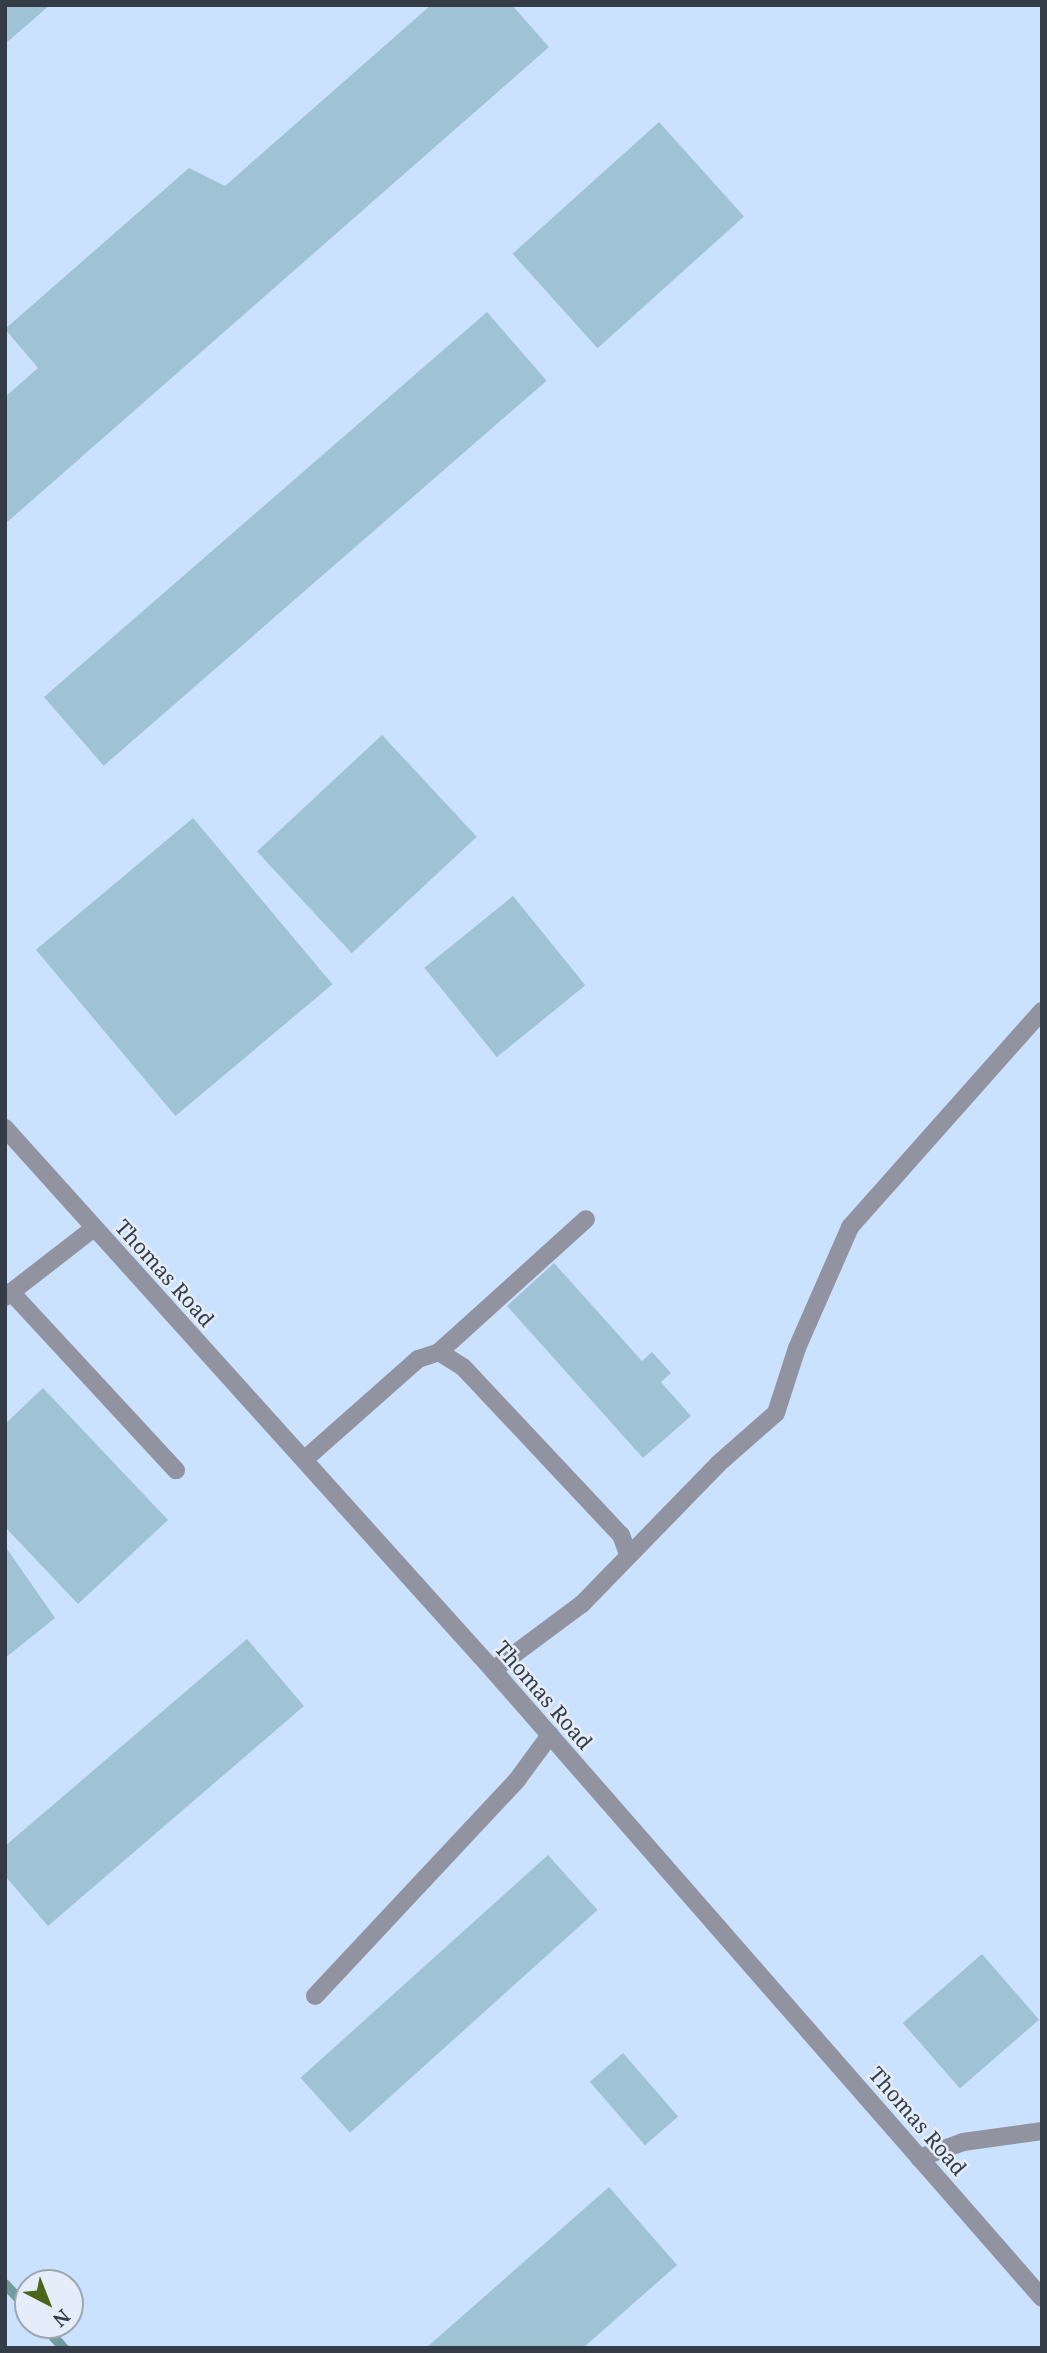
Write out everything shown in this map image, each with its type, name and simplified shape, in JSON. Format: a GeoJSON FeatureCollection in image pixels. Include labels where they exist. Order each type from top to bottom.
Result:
{"type":"FeatureCollection","features":[{"type":"Feature","properties":{"kind":"street"},"geometry":{"type":"LineString","coordinates":[[493,1670],[582,1604],[628,1554],[776,1413],[797,1348],[850,1227],[1042,1011]]}},
{"type":"Feature","properties":{"kind":"street","name":"Thomas Road"},"geometry":{"type":"LineString","coordinates":[[5,1128],[493,1670],[1042,2298]]}},
{"type":"Feature","properties":{"kind":"street"},"geometry":{"type":"LineString","coordinates":[[304,1460],[418,1359],[439,1352],[586,1219]]}},
{"type":"Feature","properties":{"kind":"street"},"geometry":{"type":"LineString","coordinates":[[94,1228],[8,1294],[176,1470]]}},
{"type":"Feature","properties":{"kind":"street"},"geometry":{"type":"LineString","coordinates":[[439,1352],[463,1367],[621,1535],[628,1554]]}},
{"type":"Feature","properties":{"kind":"street"},"geometry":{"type":"LineString","coordinates":[[315,1996],[517,1780],[550,1735]]}},
{"type":"Feature","properties":{"kind":"street"},"geometry":{"type":"LineString","coordinates":[[919,2158],[963,2142],[1042,2131]]}},
{"type":"Feature","properties":{"kind":"building"},"geometry":{"type":"Polygon","coordinates":[[[5,5],[50,5],[5,44],[5,5]]]}},
{"type":"Feature","properties":{"kind":"building"},"geometry":{"type":"Polygon","coordinates":[[[431,5],[512,5],[549,47],[5,524],[5,397],[38,368],[5,329],[189,168],[225,186],[431,5]]]}},
{"type":"Feature","properties":{"kind":"building"},"geometry":{"type":"Polygon","coordinates":[[[659,122],[744,216],[598,348],[513,254],[659,122]]]}},
{"type":"Feature","properties":{"kind":"building"},"geometry":{"type":"Polygon","coordinates":[[[487,312],[547,381],[104,766],[44,697],[487,312]]]}},
{"type":"Feature","properties":{"kind":"building"},"geometry":{"type":"Polygon","coordinates":[[[382,735],[477,837],[352,953],[257,852],[382,735]]]}},
{"type":"Feature","properties":{"kind":"building"},"geometry":{"type":"Polygon","coordinates":[[[193,818],[332,984],[175,1116],[36,950],[193,818]]]}},
{"type":"Feature","properties":{"kind":"building"},"geometry":{"type":"Polygon","coordinates":[[[513,896],[585,985],[497,1057],[424,968],[513,896]]]}},
{"type":"Feature","properties":{"kind":"building"},"geometry":{"type":"Polygon","coordinates":[[[554,1263],[642,1361],[652,1352],[671,1373],[661,1382],[691,1416],[643,1458],[507,1306],[554,1263]]]}},
{"type":"Feature","properties":{"kind":"building"},"geometry":{"type":"Polygon","coordinates":[[[43,1388],[168,1520],[78,1604],[5,1527],[5,1424],[43,1388]]]}},
{"type":"Feature","properties":{"kind":"building"},"geometry":{"type":"Polygon","coordinates":[[[5,1546],[55,1618],[5,1658],[5,1546]]]}},
{"type":"Feature","properties":{"kind":"building"},"geometry":{"type":"Polygon","coordinates":[[[247,1639],[304,1706],[48,1926],[5,1876],[5,1846],[247,1639]]]}},
{"type":"Feature","properties":{"kind":"building"},"geometry":{"type":"Polygon","coordinates":[[[548,1855],[598,1910],[350,2133],[301,2078],[548,1855]]]}},
{"type":"Feature","properties":{"kind":"building"},"geometry":{"type":"Polygon","coordinates":[[[982,1954],[1039,2020],[960,2089],[903,2023],[982,1954]]]}},
{"type":"Feature","properties":{"kind":"building"},"geometry":{"type":"Polygon","coordinates":[[[623,2053],[678,2116],[645,2145],[590,2082],[623,2053]]]}},
{"type":"Feature","properties":{"kind":"building"},"geometry":{"type":"Polygon","coordinates":[[[609,2187],[677,2265],[583,2348],[426,2348],[609,2187]]]}},
{"type":"Feature","properties":{"kind":"waterway"},"geometry":{"type":"LineString","coordinates":[[5,2284],[14,2294]]}},
{"type":"Feature","properties":{"kind":"waterway"},"geometry":{"type":"LineString","coordinates":[[56,2339],[64,2348]]}}]}
